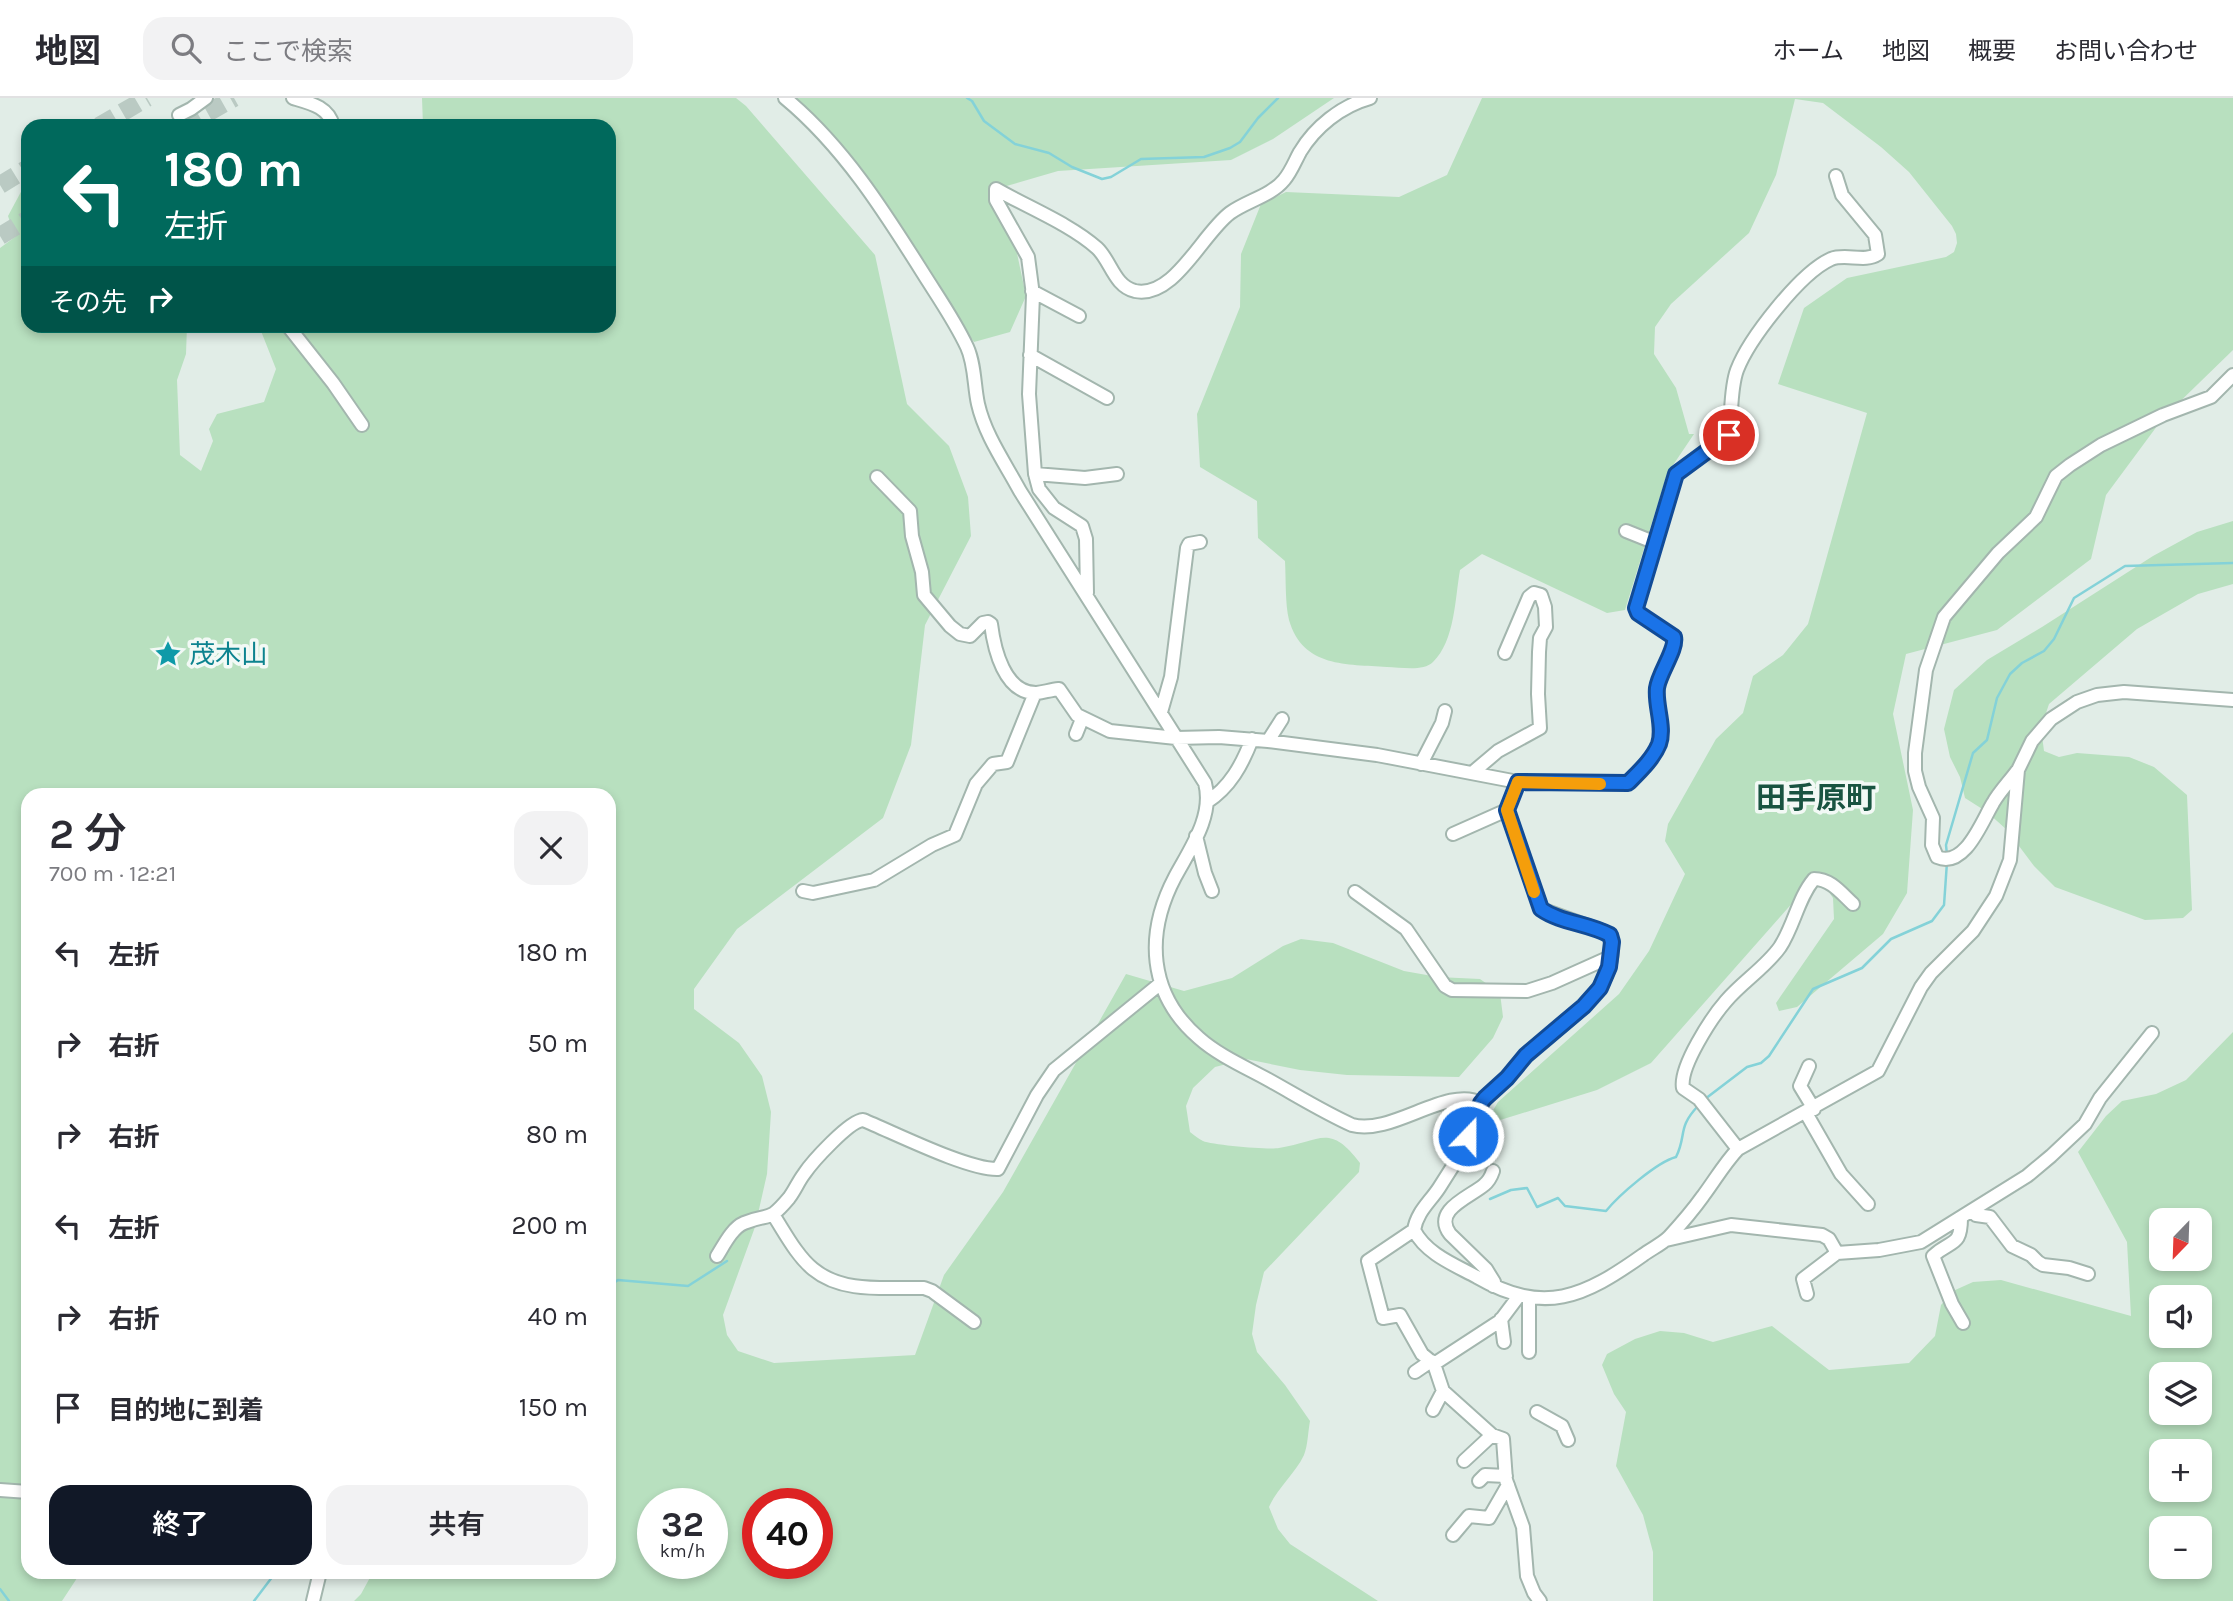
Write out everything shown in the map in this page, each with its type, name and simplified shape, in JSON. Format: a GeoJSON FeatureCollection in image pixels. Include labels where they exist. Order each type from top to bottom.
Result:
{"type":"FeatureCollection","features":[{"type":"Feature","properties":{"kind":"street"},"geometry":{"type":"LineString","coordinates":[[178,115],[206,98]]}},
{"type":"Feature","properties":{"kind":"street"},"geometry":{"type":"LineString","coordinates":[[293,98],[322,109],[330,119]]}},
{"type":"Feature","properties":{"kind":"street"},"geometry":{"type":"LineString","coordinates":[[786,98],[810,119],[869,191],[946,309],[968,349],[978,405],[988,432],[1020,491],[1205,783],[1207,802],[1185,871],[1157,921],[1156,951],[1161,983],[1179,1017],[1206,1044],[1352,1125],[1373,1128],[1453,1101],[1469,1099],[1481,1103]]}},
{"type":"Feature","properties":{"kind":"street"},"geometry":{"type":"LineString","coordinates":[[1087,594],[1086,539],[1082,526],[1054,508],[1039,489],[1035,474],[1030,406],[1032,291],[1028,257],[996,200],[996,189],[1062,225],[1097,249],[1113,274],[1130,289],[1149,291],[1166,284],[1229,214],[1284,180],[1311,136],[1323,124],[1358,101],[1370,98]]}},
{"type":"Feature","properties":{"kind":"street"},"geometry":{"type":"LineString","coordinates":[[877,477],[910,511],[912,536],[922,572],[923,595],[950,626],[970,636],[985,622],[991,624],[996,652],[1016,685],[1035,693],[1059,688],[1073,711],[1082,719],[1110,731],[1176,738],[1219,737],[1268,741],[1377,755],[1518,782],[1628,783],[1655,751],[1659,742],[1657,690],[1662,670],[1675,643],[1674,637],[1638,613],[1636,608],[1676,474],[1729,435],[1735,378],[1755,336],[1803,279],[1830,260],[1842,257],[1876,257],[1878,254],[1875,235],[1842,195],[1836,176]]}},
{"type":"Feature","properties":{"kind":"street"},"geometry":{"type":"LineString","coordinates":[[1032,291],[1079,316]]}},
{"type":"Feature","properties":{"kind":"street"},"geometry":{"type":"LineString","coordinates":[[294,333],[362,425]]}},
{"type":"Feature","properties":{"kind":"street"},"geometry":{"type":"LineString","coordinates":[[1030,355],[1107,398]]}},
{"type":"Feature","properties":{"kind":"street"},"geometry":{"type":"LineString","coordinates":[[2233,375],[2211,397],[2163,415],[2101,445],[2070,464],[2056,476],[2036,517],[1997,553],[1944,617],[1930,655],[1922,692],[1915,771],[1933,818],[1934,854],[1946,859],[1967,847],[1977,835],[1994,801],[2018,770],[2032,741],[2052,719],[2077,702],[2097,695],[2124,692],[2233,700]]}},
{"type":"Feature","properties":{"kind":"street"},"geometry":{"type":"LineString","coordinates":[[1035,474],[1085,478],[1117,474]]}},
{"type":"Feature","properties":{"kind":"street"},"geometry":{"type":"LineString","coordinates":[[1626,531],[1656,542]]}},
{"type":"Feature","properties":{"kind":"street"},"geometry":{"type":"LineString","coordinates":[[1161,712],[1171,677],[1187,548],[1189,544],[1200,542]]}},
{"type":"Feature","properties":{"kind":"street"},"geometry":{"type":"LineString","coordinates":[[1472,773],[1498,751],[1540,728],[1539,652],[1540,638],[1546,627],[1541,595],[1534,593],[1529,597],[1505,653]]}},
{"type":"Feature","properties":{"kind":"street"},"geometry":{"type":"LineString","coordinates":[[803,891],[813,893],[874,880],[932,845],[955,835],[976,784],[993,764],[1007,762],[1035,693]]}},
{"type":"Feature","properties":{"kind":"street"},"geometry":{"type":"LineString","coordinates":[[1422,764],[1445,711]]}},
{"type":"Feature","properties":{"kind":"street"},"geometry":{"type":"LineString","coordinates":[[1076,734],[1082,719]]}},
{"type":"Feature","properties":{"kind":"street"},"geometry":{"type":"LineString","coordinates":[[1268,741],[1282,719]]}},
{"type":"Feature","properties":{"kind":"street"},"geometry":{"type":"LineString","coordinates":[[1207,802],[1220,793],[1239,769],[1252,739]]}},
{"type":"Feature","properties":{"kind":"street"},"geometry":{"type":"LineString","coordinates":[[1414,1230],[1426,1246],[1493,1286],[1524,1297],[1569,1295],[1594,1287],[1627,1268],[1666,1240],[1702,1197],[1724,1163],[1738,1149],[1878,1071],[1931,972],[1973,931],[1996,896],[2010,860],[2018,770]]}},
{"type":"Feature","properties":{"kind":"street"},"geometry":{"type":"LineString","coordinates":[[1518,782],[1507,810],[1541,909],[1564,919],[1593,926],[1610,935],[1612,942],[1609,967],[1600,988],[1584,1006],[1526,1055],[1481,1103],[1478,1118],[1439,1188],[1420,1212],[1414,1230],[1368,1261],[1383,1318],[1400,1315],[1422,1354],[1432,1363],[1443,1391],[1492,1435],[1503,1439],[1507,1480],[1523,1527],[1527,1576],[1540,1601]]}},
{"type":"Feature","properties":{"kind":"street"},"geometry":{"type":"LineString","coordinates":[[1453,834],[1507,810]]}},
{"type":"Feature","properties":{"kind":"street"},"geometry":{"type":"LineString","coordinates":[[1196,836],[1212,882]]}},
{"type":"Feature","properties":{"kind":"street"},"geometry":{"type":"LineString","coordinates":[[1738,1149],[1702,1103],[1685,1091],[1682,1079],[1691,1057],[1724,1003],[1778,950],[1814,879],[1824,880],[1853,904]]}},
{"type":"Feature","properties":{"kind":"street"},"geometry":{"type":"LineString","coordinates":[[1355,892],[1406,929],[1445,986],[1452,990],[1527,991],[1610,957]]}},
{"type":"Feature","properties":{"kind":"street"},"geometry":{"type":"LineString","coordinates":[[717,1256],[742,1224],[774,1216],[794,1192],[804,1173],[842,1133],[859,1120],[970,1164],[989,1170],[998,1169],[1037,1095],[1054,1070],[1161,983]]}},
{"type":"Feature","properties":{"kind":"street"},"geometry":{"type":"LineString","coordinates":[[1807,1294],[1803,1279],[1837,1254],[1921,1242],[2027,1176],[2085,1124],[2100,1098],[2152,1033]]}},
{"type":"Feature","properties":{"kind":"street"},"geometry":{"type":"LineString","coordinates":[[1809,1066],[1800,1086],[1810,1111],[1841,1174],[1868,1204]]}},
{"type":"Feature","properties":{"kind":"street"},"geometry":{"type":"LineString","coordinates":[[1493,1171],[1487,1184],[1452,1207],[1445,1222],[1450,1234],[1486,1269],[1494,1282],[1493,1286]]}},
{"type":"Feature","properties":{"kind":"street"},"geometry":{"type":"LineString","coordinates":[[1967,1214],[1990,1217],[2012,1246],[2031,1255],[2043,1265],[2069,1268],[2088,1274]]}},
{"type":"Feature","properties":{"kind":"street"},"geometry":{"type":"LineString","coordinates":[[1964,1323],[1952,1304],[1933,1256],[1957,1240],[1967,1214]]}},
{"type":"Feature","properties":{"kind":"street"},"geometry":{"type":"LineString","coordinates":[[774,1216],[811,1268],[822,1275],[842,1284],[867,1288],[924,1288],[974,1322]]}},
{"type":"Feature","properties":{"kind":"street"},"geometry":{"type":"LineString","coordinates":[[1666,1240],[1731,1225],[1822,1235],[1829,1240],[1837,1254]]}},
{"type":"Feature","properties":{"kind":"street"},"geometry":{"type":"LineString","coordinates":[[1415,1372],[1501,1319],[1524,1297]]}},
{"type":"Feature","properties":{"kind":"street"},"geometry":{"type":"LineString","coordinates":[[1524,1297],[1529,1352]]}},
{"type":"Feature","properties":{"kind":"street"},"geometry":{"type":"LineString","coordinates":[[1501,1319],[1504,1342]]}},
{"type":"Feature","properties":{"kind":"street"},"geometry":{"type":"LineString","coordinates":[[1433,1410],[1443,1391]]}},
{"type":"Feature","properties":{"kind":"street"},"geometry":{"type":"LineString","coordinates":[[1537,1412],[1558,1422],[1568,1440]]}},
{"type":"Feature","properties":{"kind":"street"},"geometry":{"type":"LineString","coordinates":[[1464,1461],[1492,1435]]}},
{"type":"Feature","properties":{"kind":"street"},"geometry":{"type":"LineString","coordinates":[[1479,1481],[1485,1475],[1507,1480]]}},
{"type":"Feature","properties":{"kind":"street"},"geometry":{"type":"LineString","coordinates":[[1453,1535],[1469,1516],[1489,1518],[1507,1480]]}},
{"type":"Feature","properties":{"kind":"street"},"geometry":{"type":"LineString","coordinates":[[0,1490],[21,1492]]}},
{"type":"Feature","properties":{"kind":"street"},"geometry":{"type":"LineString","coordinates":[[313,1601],[318,1579]]}},
{"type":"Feature","properties":{"kind":"green space"},"geometry":{"type":"Polygon","coordinates":[[[422,98],[736,98],[746,106],[875,255],[907,404],[949,446],[968,497],[971,536],[925,625],[911,745],[883,818],[737,929],[694,989],[694,1009],[739,1043],[762,1076],[771,1112],[767,1174],[755,1227],[723,1315],[727,1335],[738,1351],[774,1363],[915,1355],[944,1275],[1003,1192],[1126,974],[1184,991],[1232,978],[1283,946],[1301,939],[1333,943],[1404,971],[1438,977],[1480,979],[1500,993],[1503,1017],[1493,1038],[1459,1077],[1347,1075],[1300,1070],[1246,1059],[1215,1067],[1193,1088],[1186,1106],[1190,1132],[1208,1143],[1273,1148],[1314,1139],[1332,1139],[1349,1150],[1360,1163],[1359,1172],[1264,1272],[1252,1334],[1257,1352],[1285,1385],[1310,1421],[1304,1455],[1269,1507],[1278,1529],[1290,1544],[1378,1601],[354,1601],[369,1579],[616,1579],[616,788],[21,788],[21,1579],[76,1579],[62,1601],[0,1601],[0,248],[15,237],[8,216],[21,192],[21,333],[187,333],[186,354],[177,380],[180,455],[201,471],[213,441],[209,429],[217,414],[264,402],[276,369],[262,333],[616,333],[616,119],[423,119],[422,98]]]}},
{"type":"Feature","properties":{"kind":"green space"},"geometry":{"type":"Polygon","coordinates":[[[788,98],[1334,98],[1273,139],[1231,160],[1058,171],[1003,187],[1026,296],[1010,332],[974,342],[834,144],[788,98]]]}},
{"type":"Feature","properties":{"kind":"green space"},"geometry":{"type":"Polygon","coordinates":[[[1482,98],[2233,98],[2233,350],[2163,418],[2106,495],[2091,559],[1997,630],[1906,654],[1893,714],[1913,810],[1907,893],[1883,934],[1797,1007],[1779,1011],[1776,1003],[1834,919],[1833,898],[1822,882],[1795,900],[1651,1063],[1597,1090],[1497,1121],[1489,1117],[1498,1102],[1619,994],[1649,951],[1685,874],[1665,841],[1668,824],[1716,739],[1743,713],[1753,676],[1783,655],[1808,624],[1867,413],[1778,384],[1804,308],[1847,278],[1946,257],[1954,252],[1957,243],[1952,226],[1909,172],[1881,147],[1823,103],[1795,99],[1776,175],[1749,233],[1671,304],[1655,327],[1654,354],[1676,388],[1689,434],[1694,434],[1667,474],[1625,610],[1607,613],[1482,554],[1460,570],[1450,631],[1440,653],[1429,665],[1405,668],[1328,660],[1305,647],[1296,636],[1288,614],[1285,561],[1258,538],[1257,501],[1200,467],[1197,414],[1240,307],[1241,254],[1261,204],[1286,192],[1399,197],[1447,175],[1482,98]]]}},
{"type":"Feature","properties":{"kind":"green space"},"geometry":{"type":"Polygon","coordinates":[[[2233,521],[2233,584],[2198,594],[2137,629],[2049,704],[2041,728],[2044,751],[2059,757],[2077,753],[2129,757],[2154,767],[2187,795],[2192,910],[2183,918],[2145,920],[2055,887],[2034,866],[2007,830],[1987,812],[1965,798],[1960,777],[1950,757],[1944,729],[1954,690],[1987,660],[2153,556],[2197,532],[2233,521]]]}},
{"type":"Feature","properties":{"kind":"green space"},"geometry":{"type":"Polygon","coordinates":[[[2233,1032],[2233,1601],[1653,1601],[1653,1552],[1643,1515],[1616,1466],[1626,1412],[1614,1394],[1602,1365],[1607,1354],[1635,1339],[1660,1331],[1684,1333],[1713,1342],[1772,1326],[1829,1370],[1909,1363],[1935,1336],[1941,1305],[1953,1291],[1973,1282],[2001,1280],[2131,1316],[2127,1242],[2078,1152],[2106,1116],[2122,1101],[2156,1094],[2186,1080],[2233,1032]]]}},
{"type":"Feature","properties":{"kind":"waterway"},"geometry":{"type":"LineString","coordinates":[[967,98],[972,101],[984,121],[1015,144],[1049,153],[1072,167],[1102,179],[1111,177],[1141,159],[1204,157],[1230,148],[1240,142],[1278,98]]}},
{"type":"Feature","properties":{"kind":"waterway"},"geometry":{"type":"LineString","coordinates":[[1947,855],[1946,845],[1973,753],[1987,740],[1997,698],[2010,674],[2022,663],[2044,651],[2054,639],[2074,598],[2125,566],[2233,563]]}},
{"type":"Feature","properties":{"kind":"waterway"},"geometry":{"type":"LineString","coordinates":[[1705,1099],[1747,1067],[1761,1063],[1769,1056],[1813,989],[1862,968],[1891,939],[1932,921],[1944,905],[1947,862]]}},
{"type":"Feature","properties":{"kind":"waterway"},"geometry":{"type":"LineString","coordinates":[[1490,1199],[1511,1190],[1527,1188],[1537,1207],[1558,1198],[1565,1206],[1606,1211],[1639,1180],[1659,1165],[1676,1157],[1687,1120],[1698,1106]]}},
{"type":"Feature","properties":{"kind":"waterway"},"geometry":{"type":"LineString","coordinates":[[616,1281],[688,1286],[727,1261]]}},
{"type":"Feature","properties":{"kind":"waterway"},"geometry":{"type":"LineString","coordinates":[[254,1601],[271,1579]]}},
{"type":"Feature","properties":{"kind":"waterway"},"geometry":{"type":"LineString","coordinates":[[0,1589],[9,1601]]}},
{"type":"Feature","properties":{"kind":"tunnel"},"geometry":{"type":"LineString","coordinates":[[111,119],[147,98]]}},
{"type":"Feature","properties":{"kind":"tunnel"},"geometry":{"type":"LineString","coordinates":[[196,119],[234,98]]}},
{"type":"Feature","properties":{"kind":"tunnel"},"geometry":{"type":"LineString","coordinates":[[0,185],[21,172]]}},
{"type":"Feature","properties":{"kind":"tunnel"},"geometry":{"type":"LineString","coordinates":[[0,236],[21,223]]}},
{"type":"Feature","properties":{"kind":"slow traffic"},"geometry":{"type":"LineString","coordinates":[[1534,892],[1507,810],[1518,782],[1600,784]]}},
{"type":"Feature","properties":{"kind":"place","name":"茂木山"},"geometry":{"type":"Point","coordinates":[168,654]}},
{"type":"Feature","properties":{"kind":"district","name":"田手原町"},"geometry":{"type":"Point","coordinates":[1816,798]}},
{"type":"Feature","properties":{"kind":"route"},"geometry":{"type":"LineString","coordinates":[[1468,1136],[1485,1098],[1507,1078],[1526,1055],[1584,1006],[1600,988],[1609,967],[1612,942],[1610,935],[1593,926],[1564,919],[1541,909],[1507,810],[1518,782],[1628,783],[1655,751],[1660,732],[1657,690],[1662,670],[1675,643],[1674,637],[1638,613],[1636,608],[1676,474],[1729,435]]}}]}
